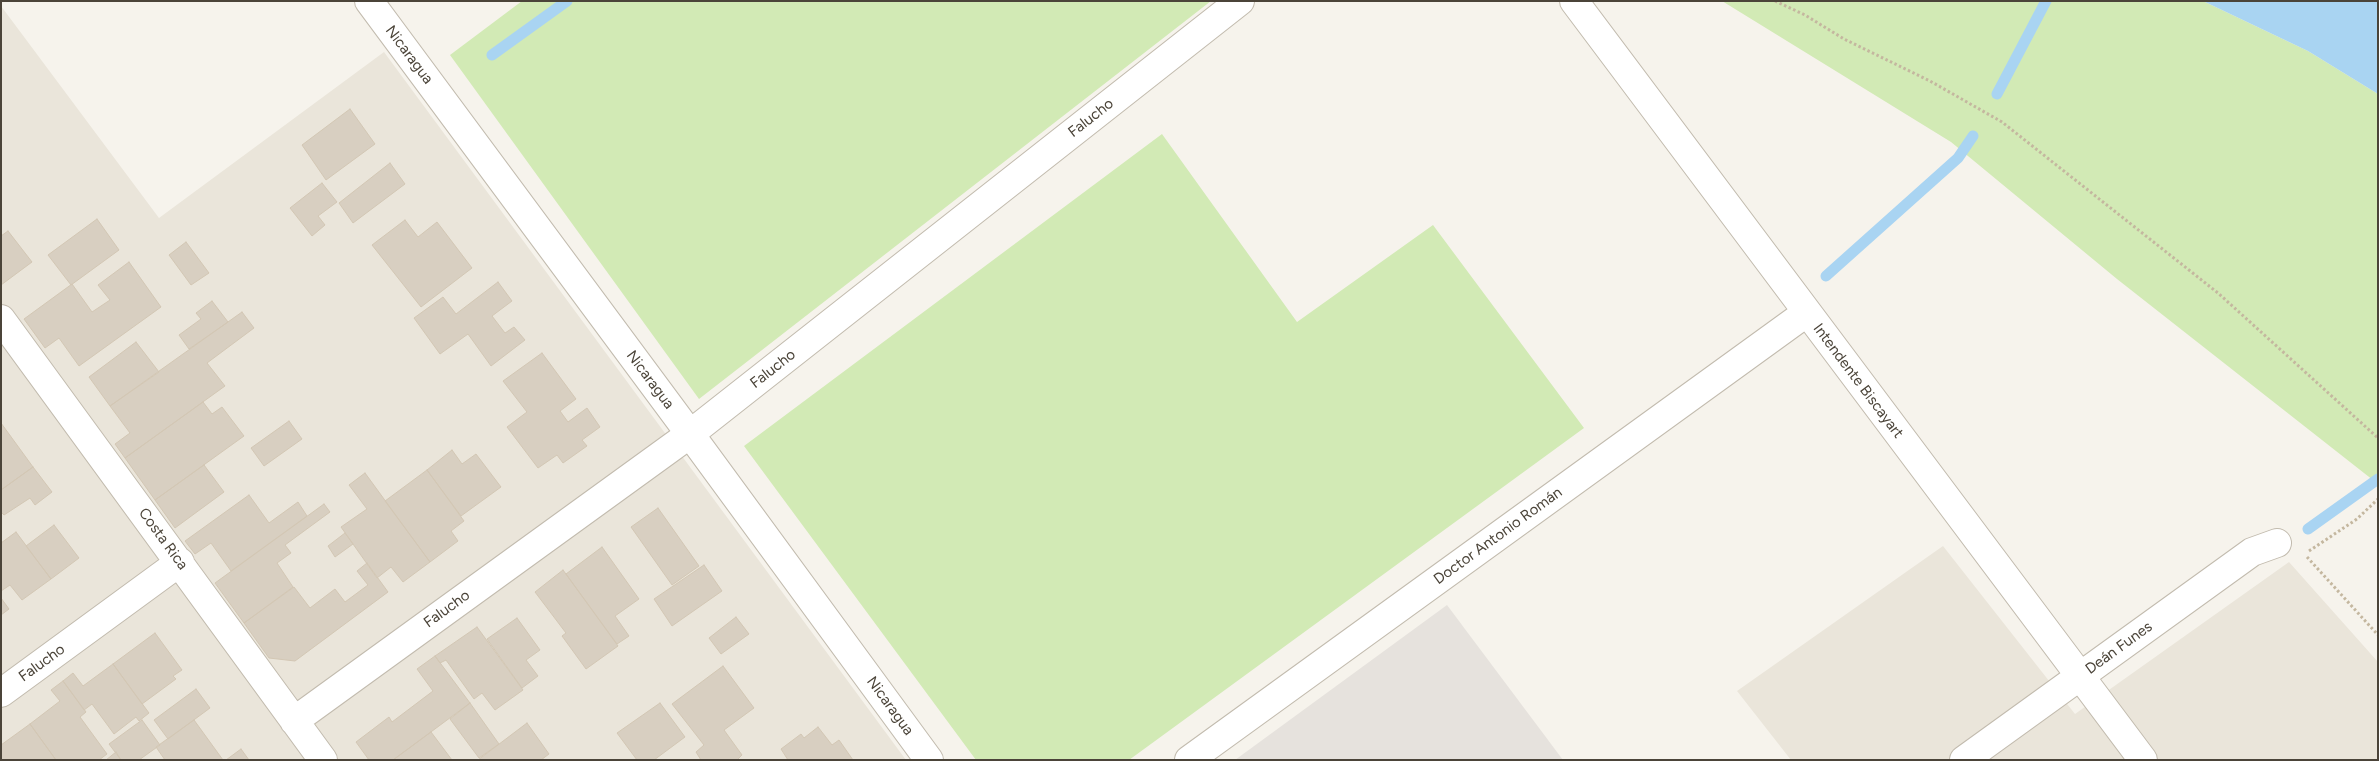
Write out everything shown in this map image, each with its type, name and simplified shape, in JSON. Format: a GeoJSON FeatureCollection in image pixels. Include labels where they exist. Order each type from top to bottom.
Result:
{"type":"FeatureCollection","features":[{"type":"Feature","properties":{"kind":"street","name":"Nicaragua"},"geometry":{"type":"LineString","coordinates":[[369,1],[929,760]]}},
{"type":"Feature","properties":{"kind":"street","name":"Falucho"},"geometry":{"type":"LineString","coordinates":[[294,720],[690,434],[1240,1]]}},
{"type":"Feature","properties":{"kind":"street","name":"Intendente Biscayart"},"geometry":{"type":"LineString","coordinates":[[1574,1],[1806,313],[2143,760]]}},
{"type":"Feature","properties":{"kind":"street","name":"Doctor Antonio Román"},"geometry":{"type":"LineString","coordinates":[[1190,760],[1806,313]]}},
{"type":"Feature","properties":{"kind":"street","name":"Costa Rica"},"geometry":{"type":"LineString","coordinates":[[1,319],[323,760]]}},
{"type":"Feature","properties":{"kind":"street","name":"Deán Funes"},"geometry":{"type":"LineString","coordinates":[[1964,760],[2252,552],[2277,543]]}},
{"type":"Feature","properties":{"kind":"street","name":"Falucho"},"geometry":{"type":"LineString","coordinates":[[1,693],[180,562]]}},
{"type":"Feature","properties":{"kind":"path"},"geometry":{"type":"LineString","coordinates":[[1775,1],[1805,15],[1844,39],[1930,81],[2002,122],[2218,294],[2378,438]]}},
{"type":"Feature","properties":{"kind":"path"},"geometry":{"type":"LineString","coordinates":[[2378,499],[2357,519],[2304,554],[2378,635]]}},
{"type":"Feature","properties":{"kind":"shaded area"},"geometry":{"type":"Polygon","coordinates":[[[1,6],[159,218],[384,52],[906,760],[1,760],[1,6]]]}},
{"type":"Feature","properties":{"kind":"shaded area"},"geometry":{"type":"Polygon","coordinates":[[[1943,546],[2075,714],[2289,562],[2378,662],[2378,760],[1791,760],[1737,691],[1943,546]]]}},
{"type":"Feature","properties":{"kind":"shaded area"},"geometry":{"type":"Polygon","coordinates":[[[1447,605],[1563,760],[1235,760],[1447,605]]]}},
{"type":"Feature","properties":{"kind":"green space"},"geometry":{"type":"Polygon","coordinates":[[[522,1],[1211,1],[699,399],[450,55],[522,1]]]}},
{"type":"Feature","properties":{"kind":"green space"},"geometry":{"type":"Polygon","coordinates":[[[1722,1],[2203,1],[2308,51],[2378,94],[2378,484],[2117,279],[1951,142],[1722,1]]]}},
{"type":"Feature","properties":{"kind":"green space"},"geometry":{"type":"Polygon","coordinates":[[[1162,134],[1297,322],[1433,225],[1584,428],[1129,760],[976,760],[744,446],[1162,134]]]}},
{"type":"Feature","properties":{"kind":"water"},"geometry":{"type":"Polygon","coordinates":[[[2203,1],[2378,1],[2378,94],[2308,51],[2203,1]]]}},
{"type":"Feature","properties":{"kind":"building"},"geometry":{"type":"Polygon","coordinates":[[[350,109],[375,144],[326,180],[302,145],[350,109]]]}},
{"type":"Feature","properties":{"kind":"building"},"geometry":{"type":"Polygon","coordinates":[[[390,163],[405,184],[353,223],[339,203],[390,163]]]}},
{"type":"Feature","properties":{"kind":"building"},"geometry":{"type":"Polygon","coordinates":[[[322,183],[337,202],[318,216],[325,225],[312,236],[290,208],[322,183]]]}},
{"type":"Feature","properties":{"kind":"building"},"geometry":{"type":"Polygon","coordinates":[[[97,219],[119,250],[71,285],[48,255],[97,219]]]}},
{"type":"Feature","properties":{"kind":"building"},"geometry":{"type":"Polygon","coordinates":[[[405,220],[418,237],[437,222],[472,268],[421,307],[372,245],[405,220]]]}},
{"type":"Feature","properties":{"kind":"building"},"geometry":{"type":"Polygon","coordinates":[[[8,231],[32,262],[1,285],[1,236],[8,231]]]}},
{"type":"Feature","properties":{"kind":"building"},"geometry":{"type":"Polygon","coordinates":[[[186,242],[209,273],[191,285],[169,255],[186,242]]]}},
{"type":"Feature","properties":{"kind":"building"},"geometry":{"type":"Polygon","coordinates":[[[129,262],[161,307],[79,366],[59,338],[45,348],[24,319],[72,284],[92,312],[110,300],[98,285],[129,262]]]}},
{"type":"Feature","properties":{"kind":"building"},"geometry":{"type":"Polygon","coordinates":[[[498,282],[512,301],[492,316],[505,333],[514,327],[525,340],[491,366],[468,334],[440,354],[414,318],[443,297],[456,314],[498,282]]]}},
{"type":"Feature","properties":{"kind":"building"},"geometry":{"type":"Polygon","coordinates":[[[212,301],[228,322],[189,349],[179,335],[201,319],[196,313],[212,301]]]}},
{"type":"Feature","properties":{"kind":"building"},"geometry":{"type":"Polygon","coordinates":[[[242,312],[254,328],[207,363],[225,386],[125,458],[115,444],[130,433],[110,406],[242,312]]]}},
{"type":"Feature","properties":{"kind":"building"},"geometry":{"type":"Polygon","coordinates":[[[136,342],[159,372],[110,406],[89,377],[136,342]]]}},
{"type":"Feature","properties":{"kind":"building"},"geometry":{"type":"Polygon","coordinates":[[[542,353],[576,399],[560,411],[568,422],[587,408],[600,427],[582,440],[587,446],[563,463],[557,455],[538,468],[507,427],[527,412],[503,381],[542,353]]]}},
{"type":"Feature","properties":{"kind":"building"},"geometry":{"type":"Polygon","coordinates":[[[203,402],[212,414],[222,407],[244,436],[155,500],[125,458],[203,402]]]}},
{"type":"Feature","properties":{"kind":"building"},"geometry":{"type":"Polygon","coordinates":[[[289,421],[302,439],[264,466],[251,448],[289,421]]]}},
{"type":"Feature","properties":{"kind":"building"},"geometry":{"type":"Polygon","coordinates":[[[1,423],[33,467],[1,490],[1,423]]]}},
{"type":"Feature","properties":{"kind":"building"},"geometry":{"type":"Polygon","coordinates":[[[452,450],[462,464],[476,454],[501,487],[461,516],[427,470],[452,450]]]}},
{"type":"Feature","properties":{"kind":"building"},"geometry":{"type":"Polygon","coordinates":[[[204,465],[224,492],[175,528],[155,500],[204,465]]]}},
{"type":"Feature","properties":{"kind":"building"},"geometry":{"type":"Polygon","coordinates":[[[33,467],[52,492],[35,505],[30,498],[4,515],[1,512],[1,490],[33,467]]]}},
{"type":"Feature","properties":{"kind":"building"},"geometry":{"type":"Polygon","coordinates":[[[427,470],[464,521],[451,531],[458,541],[430,562],[385,501],[427,470]]]}},
{"type":"Feature","properties":{"kind":"building"},"geometry":{"type":"Polygon","coordinates":[[[365,473],[430,562],[403,582],[391,567],[377,578],[341,527],[367,509],[349,485],[365,473]]]}},
{"type":"Feature","properties":{"kind":"building"},"geometry":{"type":"Polygon","coordinates":[[[249,495],[269,523],[298,502],[307,516],[231,571],[211,543],[195,554],[185,541],[249,495]]]}},
{"type":"Feature","properties":{"kind":"building"},"geometry":{"type":"Polygon","coordinates":[[[324,504],[330,512],[285,545],[291,553],[277,563],[293,587],[244,623],[215,583],[324,504]]]}},
{"type":"Feature","properties":{"kind":"building"},"geometry":{"type":"Polygon","coordinates":[[[658,508],[699,566],[672,585],[631,527],[658,508]]]}},
{"type":"Feature","properties":{"kind":"building"},"geometry":{"type":"Polygon","coordinates":[[[54,525],[79,558],[51,579],[26,546],[54,525]]]}},
{"type":"Feature","properties":{"kind":"building"},"geometry":{"type":"Polygon","coordinates":[[[16,532],[51,579],[22,600],[10,585],[1,591],[1,543],[16,532]]]}},
{"type":"Feature","properties":{"kind":"building"},"geometry":{"type":"Polygon","coordinates":[[[345,533],[353,544],[335,557],[328,546],[345,533]]]}},
{"type":"Feature","properties":{"kind":"building"},"geometry":{"type":"Polygon","coordinates":[[[602,547],[639,599],[615,616],[629,636],[617,644],[566,574],[602,547]]]}},
{"type":"Feature","properties":{"kind":"building"},"geometry":{"type":"Polygon","coordinates":[[[367,563],[388,592],[295,661],[269,658],[244,623],[294,587],[310,608],[335,589],[345,602],[368,585],[357,571],[367,563]]]}},
{"type":"Feature","properties":{"kind":"building"},"geometry":{"type":"Polygon","coordinates":[[[704,565],[722,591],[672,626],[654,599],[704,565]]]}},
{"type":"Feature","properties":{"kind":"building"},"geometry":{"type":"Polygon","coordinates":[[[563,570],[618,646],[586,669],[562,636],[566,633],[535,592],[563,570]]]}},
{"type":"Feature","properties":{"kind":"building"},"geometry":{"type":"Polygon","coordinates":[[[1,598],[9,609],[1,615],[1,598]]]}},
{"type":"Feature","properties":{"kind":"building"},"geometry":{"type":"Polygon","coordinates":[[[736,617],[749,634],[721,654],[709,638],[736,617]]]}},
{"type":"Feature","properties":{"kind":"building"},"geometry":{"type":"Polygon","coordinates":[[[517,618],[540,650],[526,660],[538,676],[522,688],[487,639],[517,618]]]}},
{"type":"Feature","properties":{"kind":"building"},"geometry":{"type":"Polygon","coordinates":[[[477,627],[523,690],[495,710],[482,693],[474,699],[446,660],[440,663],[435,656],[477,627]]]}},
{"type":"Feature","properties":{"kind":"building"},"geometry":{"type":"Polygon","coordinates":[[[155,633],[182,670],[173,676],[176,679],[142,704],[113,664],[155,633]]]}},
{"type":"Feature","properties":{"kind":"building"},"geometry":{"type":"Polygon","coordinates":[[[435,656],[470,703],[393,760],[369,760],[356,742],[389,717],[392,722],[433,691],[417,669],[435,656]]]}},
{"type":"Feature","properties":{"kind":"building"},"geometry":{"type":"Polygon","coordinates":[[[113,664],[149,713],[139,721],[136,717],[114,734],[92,704],[84,710],[63,681],[73,673],[83,686],[113,664]]]}},
{"type":"Feature","properties":{"kind":"building"},"geometry":{"type":"Polygon","coordinates":[[[723,666],[754,708],[724,730],[742,755],[737,760],[701,760],[696,752],[704,745],[672,704],[723,666]]]}},
{"type":"Feature","properties":{"kind":"building"},"geometry":{"type":"Polygon","coordinates":[[[63,681],[86,712],[80,717],[107,754],[99,760],[56,760],[30,724],[60,701],[51,690],[63,681]]]}},
{"type":"Feature","properties":{"kind":"building"},"geometry":{"type":"Polygon","coordinates":[[[196,689],[210,708],[168,739],[154,720],[196,689]]]}},
{"type":"Feature","properties":{"kind":"building"},"geometry":{"type":"Polygon","coordinates":[[[470,703],[499,744],[479,758],[450,719],[470,703]]]}},
{"type":"Feature","properties":{"kind":"building"},"geometry":{"type":"Polygon","coordinates":[[[660,703],[685,737],[654,760],[637,760],[617,733],[660,703]]]}},
{"type":"Feature","properties":{"kind":"building"},"geometry":{"type":"Polygon","coordinates":[[[142,720],[160,745],[139,760],[121,760],[109,744],[142,720]]]}},
{"type":"Feature","properties":{"kind":"building"},"geometry":{"type":"Polygon","coordinates":[[[194,720],[223,760],[165,760],[156,747],[194,720]]]}},
{"type":"Feature","properties":{"kind":"building"},"geometry":{"type":"Polygon","coordinates":[[[527,723],[549,754],[541,760],[478,760],[527,723]]]}},
{"type":"Feature","properties":{"kind":"building"},"geometry":{"type":"Polygon","coordinates":[[[30,724],[56,760],[1,760],[1,745],[30,724]]]}},
{"type":"Feature","properties":{"kind":"building"},"geometry":{"type":"Polygon","coordinates":[[[818,727],[832,745],[839,740],[853,760],[788,760],[781,749],[801,734],[804,738],[818,727]]]}},
{"type":"Feature","properties":{"kind":"building"},"geometry":{"type":"Polygon","coordinates":[[[431,732],[452,760],[393,760],[431,732]]]}},
{"type":"Feature","properties":{"kind":"building"},"geometry":{"type":"Polygon","coordinates":[[[241,749],[249,760],[226,760],[241,749]]]}},
{"type":"Feature","properties":{"kind":"building"},"geometry":{"type":"Polygon","coordinates":[[[116,752],[121,760],[106,760],[116,752]]]}},
{"type":"Feature","properties":{"kind":"waterway"},"geometry":{"type":"LineString","coordinates":[[492,55],[567,1]]}},
{"type":"Feature","properties":{"kind":"waterway"},"geometry":{"type":"LineString","coordinates":[[1997,94],[2046,1]]}},
{"type":"Feature","properties":{"kind":"waterway"},"geometry":{"type":"LineString","coordinates":[[1826,276],[1958,158],[1973,136]]}},
{"type":"Feature","properties":{"kind":"waterway"},"geometry":{"type":"LineString","coordinates":[[2308,529],[2378,479]]}}]}
